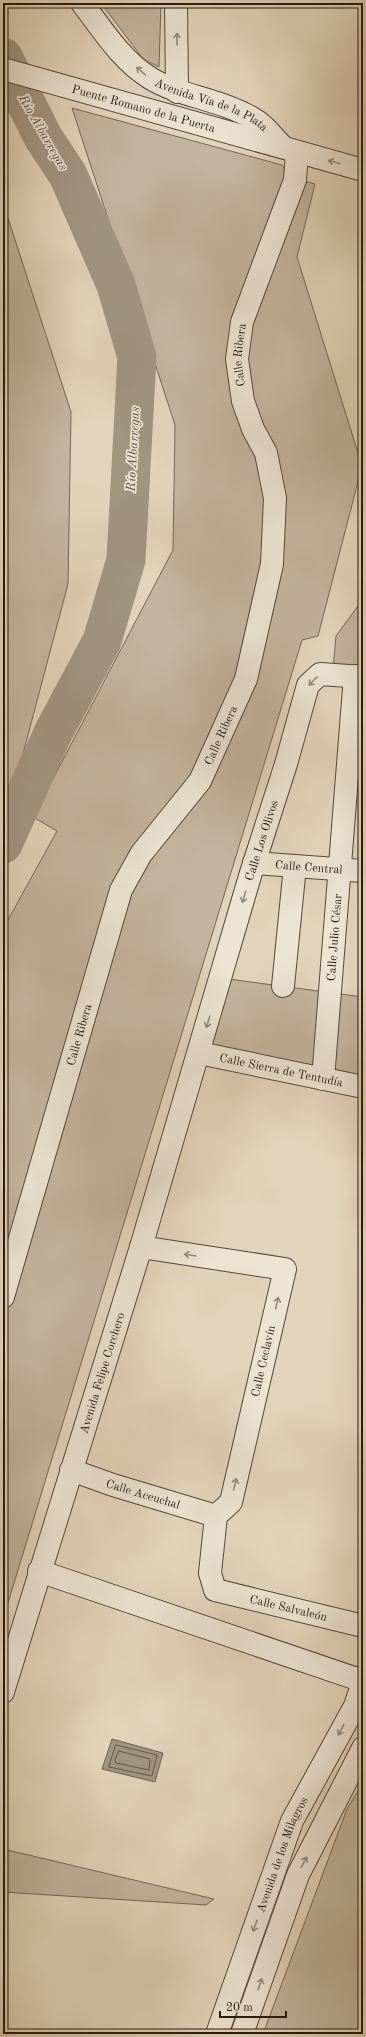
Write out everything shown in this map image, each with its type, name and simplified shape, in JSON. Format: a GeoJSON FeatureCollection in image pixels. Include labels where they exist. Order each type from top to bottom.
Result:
{"type":"FeatureCollection","features":[{"type":"Feature","properties":{"kind":"street","name":"Avenida Vía de la Plata"},"geometry":{"type":"LineString","coordinates":[[82,3],[118,50],[148,77],[178,92],[219,103],[253,118],[290,150],[363,170]]}},
{"type":"Feature","properties":{"kind":"street"},"geometry":{"type":"LineString","coordinates":[[176,3],[178,92]]}},
{"type":"Feature","properties":{"kind":"street","name":"Puente Romano de la Puerta"},"geometry":{"type":"LineString","coordinates":[[3,69],[290,150]]}},
{"type":"Feature","properties":{"kind":"street","name":"Calle Ribera"},"geometry":{"type":"LineString","coordinates":[[3,1297],[121,890],[141,854],[200,781],[246,679],[272,564],[275,498],[266,453],[253,429],[243,401],[237,359],[242,322],[295,180],[290,150]]}},
{"type":"Feature","properties":{"kind":"street","name":"Calle Los Olivos"},"geometry":{"type":"LineString","coordinates":[[199,1053],[254,863],[286,764],[308,685],[320,674],[359,677]]}},
{"type":"Feature","properties":{"kind":"street","name":"Calle Julio César"},"geometry":{"type":"LineString","coordinates":[[323,1078],[340,869],[359,677]]}},
{"type":"Feature","properties":{"kind":"street","name":"Calle Central"},"geometry":{"type":"LineString","coordinates":[[254,863],[363,871]]}},
{"type":"Feature","properties":{"kind":"street"},"geometry":{"type":"LineString","coordinates":[[283,986],[295,866]]}},
{"type":"Feature","properties":{"kind":"street","name":"Calle Sierra de Tentudía"},"geometry":{"type":"LineString","coordinates":[[199,1053],[363,1087]]}},
{"type":"Feature","properties":{"kind":"street","name":"Avenida Felipe Corchero"},"geometry":{"type":"LineString","coordinates":[[3,1692],[39,1571],[141,1247],[199,1053]]}},
{"type":"Feature","properties":{"kind":"street","name":"Calle Ceclavín"},"geometry":{"type":"LineString","coordinates":[[141,1247],[285,1269],[231,1502],[216,1516]]}},
{"type":"Feature","properties":{"kind":"street","name":"Calle Aceuchal"},"geometry":{"type":"LineString","coordinates":[[71,1470],[113,1485],[216,1516]]}},
{"type":"Feature","properties":{"kind":"street","name":"Calle Salvaleón"},"geometry":{"type":"LineString","coordinates":[[216,1516],[210,1573],[215,1590],[363,1626]]}},
{"type":"Feature","properties":{"kind":"street"},"geometry":{"type":"LineString","coordinates":[[39,1571],[363,1682]]}},
{"type":"Feature","properties":{"kind":"street","name":"Avenida de los Milagros"},"geometry":{"type":"LineString","coordinates":[[217,2034],[292,1821],[355,1706],[363,1682]]}},
{"type":"Feature","properties":{"kind":"street","name":"Avenida de los Milagros"},"geometry":{"type":"LineString","coordinates":[[242,2034],[298,1875],[363,1748]]}},
{"type":"Feature","properties":{"kind":"shaded area"},"geometry":{"type":"Polygon","coordinates":[[[101,3],[161,3],[159,67],[143,59],[101,3]]]}},
{"type":"Feature","properties":{"kind":"shaded area"},"geometry":{"type":"Polygon","coordinates":[[[72,108],[282,165],[290,177],[315,184],[297,257],[362,466],[318,636],[302,640],[3,1619],[3,929],[57,831],[33,817],[173,550],[175,425],[72,108]]]}},
{"type":"Feature","properties":{"kind":"shaded area"},"geometry":{"type":"Polygon","coordinates":[[[3,203],[71,412],[68,584],[11,799],[3,813],[3,203]]]}},
{"type":"Feature","properties":{"kind":"shaded area"},"geometry":{"type":"Polygon","coordinates":[[[363,599],[363,669],[333,669],[336,636],[363,599]]]}},
{"type":"Feature","properties":{"kind":"shaded area"},"geometry":{"type":"Polygon","coordinates":[[[221,978],[363,997],[363,1090],[199,1053],[221,978]]]}},
{"type":"Feature","properties":{"kind":"shaded area"},"geometry":{"type":"Polygon","coordinates":[[[363,1783],[363,2034],[263,2034],[347,1809],[363,1783]]]}},
{"type":"Feature","properties":{"kind":"shaded area"},"geometry":{"type":"Polygon","coordinates":[[[3,1849],[214,1899],[206,1905],[3,1892],[3,1849]]]}},
{"type":"Feature","properties":{"kind":"water"},"geometry":{"type":"Polygon","coordinates":[[[112,1739],[163,1753],[155,1782],[102,1769],[112,1739]]]}},
{"type":"Feature","properties":{"kind":"waterway","name":"Río Albarregas"},"geometry":{"type":"LineString","coordinates":[[3,57],[43,137],[68,175],[116,285],[137,357],[126,560],[102,641],[53,733],[3,844]]}}]}
